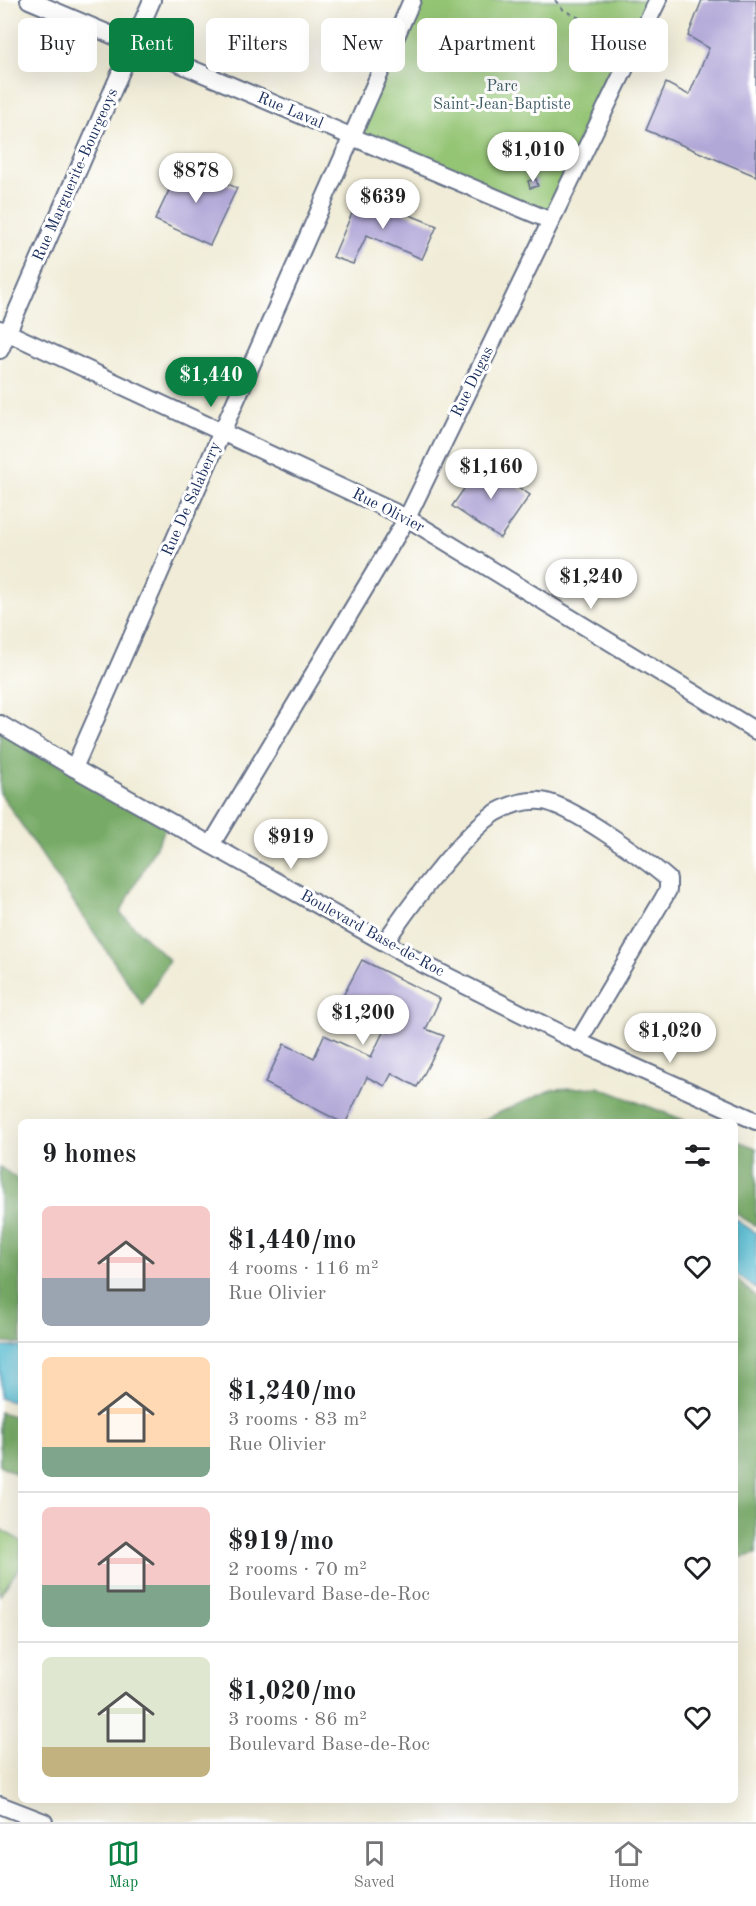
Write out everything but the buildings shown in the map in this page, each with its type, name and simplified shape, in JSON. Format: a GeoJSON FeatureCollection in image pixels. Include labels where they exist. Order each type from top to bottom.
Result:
{"type":"FeatureCollection","features":[{"type":"Feature","properties":{"kind":"street","name":"Rue Laval"},"geometry":{"type":"LineString","coordinates":[[29,0],[109,34]]}},
{"type":"Feature","properties":{"kind":"street","name":"Rue Marguerite-Bourgeoys"},"geometry":{"type":"LineString","coordinates":[[144,18],[152,0]]}},
{"type":"Feature","properties":{"kind":"street","name":"Rue De Salaberry"},"geometry":{"type":"LineString","coordinates":[[74,768],[412,0]]}},
{"type":"Feature","properties":{"kind":"street","name":"Rue Dugas"},"geometry":{"type":"LineString","coordinates":[[649,18],[658,0]]}},
{"type":"Feature","properties":{"kind":"street","name":"Rue Laval"},"geometry":{"type":"LineString","coordinates":[[194,70],[551,221]]}},
{"type":"Feature","properties":{"kind":"street","name":"Rue Marguerite-Bourgeoys"},"geometry":{"type":"LineString","coordinates":[[0,350],[4,331],[120,72]]}},
{"type":"Feature","properties":{"kind":"street","name":"Rue Dugas"},"geometry":{"type":"LineString","coordinates":[[212,844],[407,518],[623,72]]}},
{"type":"Feature","properties":{"kind":"street","name":"Rue Olivier"},"geometry":{"type":"LineString","coordinates":[[4,331],[407,518],[756,731]]}},
{"type":"Feature","properties":{"kind":"street","name":"Boulevard Base-de-Roc"},"geometry":{"type":"LineString","coordinates":[[0,724],[423,964],[578,1042],[756,1121]]}},
{"type":"Feature","properties":{"kind":"street"},"geometry":{"type":"LineString","coordinates":[[385,942],[415,899],[453,853],[496,812],[521,801],[543,801],[566,809],[632,850],[668,879],[668,890],[578,1042]]}},
{"type":"Feature","properties":{"kind":"street"},"geometry":{"type":"LineString","coordinates":[[0,1804],[44,1822]]}},
{"type":"Feature","properties":{"kind":"path"},"geometry":{"type":"LineString","coordinates":[[555,0],[562,9],[580,18]]}},
{"type":"Feature","properties":{"kind":"green space","name":"Parc Saint-Jean-Baptiste"},"geometry":{"type":"Polygon","coordinates":[[[412,0],[652,0],[644,18],[569,18],[569,72],[619,72],[551,221],[352,137],[380,72],[405,72],[404,18],[412,0]]]}},
{"type":"Feature","properties":{"kind":"green space"},"geometry":{"type":"Polygon","coordinates":[[[0,729],[167,826],[120,913],[169,960],[143,1005],[0,793],[0,729]]]}},
{"type":"Feature","properties":{"kind":"green space"},"geometry":{"type":"Polygon","coordinates":[[[598,1087],[681,1119],[485,1119],[553,1089],[598,1087]]]}},
{"type":"Feature","properties":{"kind":"green space"},"geometry":{"type":"Polygon","coordinates":[[[738,1141],[756,1148],[756,1226],[738,1215],[738,1141]]]}},
{"type":"Feature","properties":{"kind":"green space"},"geometry":{"type":"Polygon","coordinates":[[[0,1167],[16,1178],[18,1182],[18,1344],[0,1343],[0,1167]]]}},
{"type":"Feature","properties":{"kind":"green space"},"geometry":{"type":"Polygon","coordinates":[[[738,1281],[756,1297],[756,1554],[738,1558],[738,1281]]]}},
{"type":"Feature","properties":{"kind":"green space"},"geometry":{"type":"Polygon","coordinates":[[[0,1412],[18,1417],[18,1475],[0,1465],[0,1412]]]}},
{"type":"Feature","properties":{"kind":"green space"},"geometry":{"type":"Polygon","coordinates":[[[0,1529],[18,1539],[18,1569],[0,1595],[0,1529]]]}},
{"type":"Feature","properties":{"kind":"water"},"geometry":{"type":"Polygon","coordinates":[[[738,1221],[756,1233],[756,1289],[738,1275],[738,1221]]]}},
{"type":"Feature","properties":{"kind":"water"},"geometry":{"type":"Polygon","coordinates":[[[0,1347],[18,1347],[18,1404],[0,1398],[0,1347]]]}}]}
